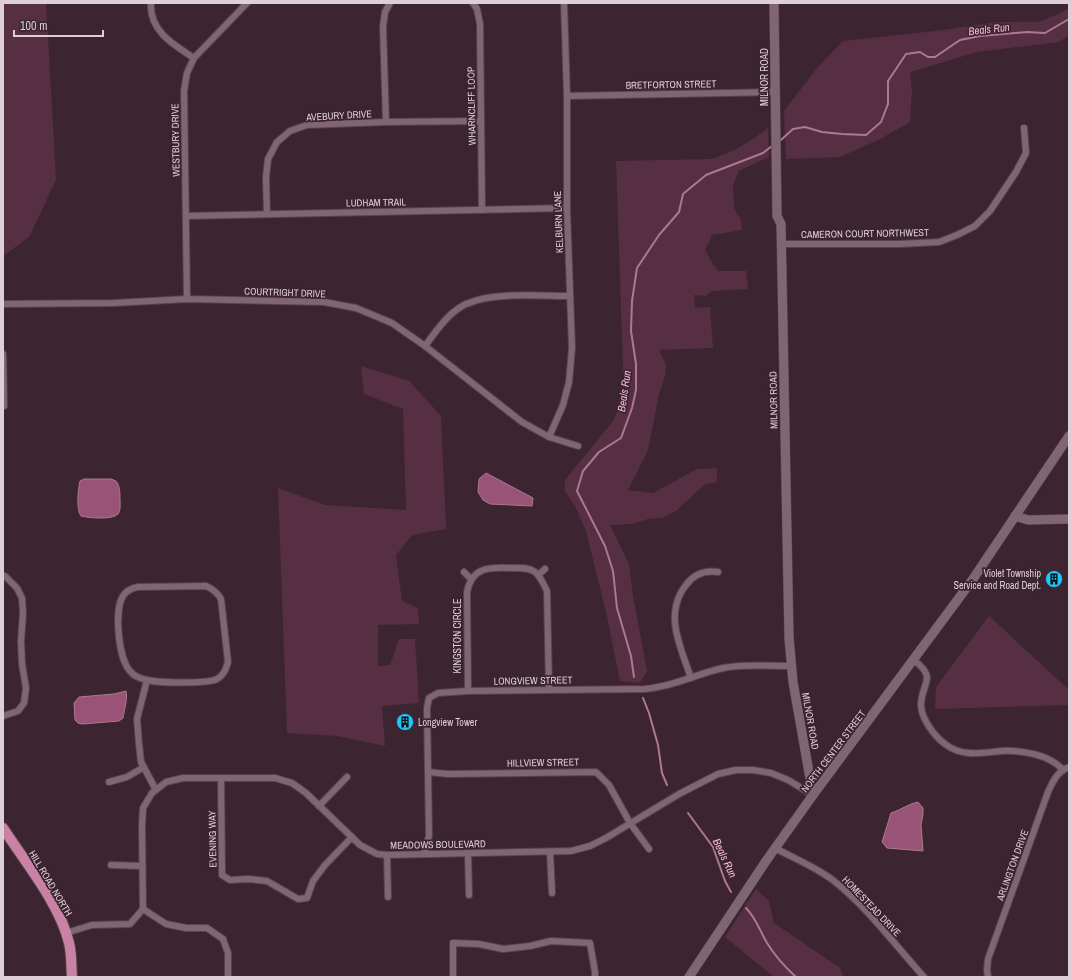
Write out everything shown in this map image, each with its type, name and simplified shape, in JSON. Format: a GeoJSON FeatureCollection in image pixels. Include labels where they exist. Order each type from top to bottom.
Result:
{"type":"FeatureCollection","features":[{"type":"Feature","properties":{"kind":"main road","name":"MILNOR ROAD"},"geometry":{"type":"LineString","coordinates":[[774,3],[777,216],[781,224],[782,244],[791,666],[798,717],[813,795]]}},
{"type":"Feature","properties":{"kind":"main road","name":"NORTH CENTER STREET"},"geometry":{"type":"LineString","coordinates":[[693,976],[775,848],[966,590],[1069,436]]}},
{"type":"Feature","properties":{"kind":"main road"},"geometry":{"type":"LineString","coordinates":[[1014,518],[1028,520],[1069,519]]}},
{"type":"Feature","properties":{"kind":"main road","name":"HILL ROAD NORTH"},"geometry":{"type":"LineString","coordinates":[[3,828],[48,896],[59,916],[70,945],[72,977]]}},
{"type":"Feature","properties":{"kind":"street"},"geometry":{"type":"LineString","coordinates":[[151,3],[152,17],[157,28],[166,38],[194,58]]}},
{"type":"Feature","properties":{"kind":"street","name":"WESTBURY DRIVE"},"geometry":{"type":"LineString","coordinates":[[187,299],[184,92],[187,73],[194,58],[247,3]]}},
{"type":"Feature","properties":{"kind":"street"},"geometry":{"type":"LineString","coordinates":[[386,122],[383,27],[385,12],[390,3]]}},
{"type":"Feature","properties":{"kind":"street","name":"WHARNCLIFF LOOP"},"geometry":{"type":"LineString","coordinates":[[473,3],[477,9],[480,24],[482,210]]}},
{"type":"Feature","properties":{"kind":"street","name":"KELBURN LANE"},"geometry":{"type":"LineString","coordinates":[[549,437],[563,405],[569,382],[572,348],[567,208],[567,96],[564,3]]}},
{"type":"Feature","properties":{"kind":"street","name":"BRETFORTON STREET"},"geometry":{"type":"LineString","coordinates":[[567,96],[775,92]]}},
{"type":"Feature","properties":{"kind":"street","name":"AVEBURY DRIVE"},"geometry":{"type":"LineString","coordinates":[[267,214],[266,177],[268,159],[277,142],[290,131],[307,125],[481,121]]}},
{"type":"Feature","properties":{"kind":"street","name":"CAMERON COURT NORTHWEST"},"geometry":{"type":"LineString","coordinates":[[782,244],[900,244],[939,242],[957,235],[975,226],[990,211],[1016,172],[1026,154],[1024,128]]}},
{"type":"Feature","properties":{"kind":"street","name":"LUDHAM TRAIL"},"geometry":{"type":"LineString","coordinates":[[186,216],[567,208]]}},
{"type":"Feature","properties":{"kind":"street"},"geometry":{"type":"LineString","coordinates":[[425,346],[445,320],[468,303],[497,296],[570,296]]}},
{"type":"Feature","properties":{"kind":"street","name":"COURTRIGHT DRIVE"},"geometry":{"type":"LineString","coordinates":[[3,304],[114,303],[187,299],[324,302],[356,308],[392,323],[425,346],[522,422],[549,437],[578,446]]}},
{"type":"Feature","properties":{"kind":"street"},"geometry":{"type":"LineString","coordinates":[[3,354],[4,406]]}},
{"type":"Feature","properties":{"kind":"street"},"geometry":{"type":"LineString","coordinates":[[464,572],[472,579],[479,572],[491,567],[529,569],[538,575],[546,591],[549,690]]}},
{"type":"Feature","properties":{"kind":"street"},"geometry":{"type":"LineString","coordinates":[[538,575],[544,569]]}},
{"type":"Feature","properties":{"kind":"street"},"geometry":{"type":"LineString","coordinates":[[691,678],[674,623],[676,605],[683,588],[694,576],[710,570],[718,572]]}},
{"type":"Feature","properties":{"kind":"street"},"geometry":{"type":"LineString","coordinates":[[3,576],[5,576],[17,588],[22,598],[23,613],[20,641],[26,688],[24,703],[18,711],[3,716]]}},
{"type":"Feature","properties":{"kind":"street","name":"KINGSTON CIRCLE"},"geometry":{"type":"LineString","coordinates":[[468,691],[467,592],[472,579]]}},
{"type":"Feature","properties":{"kind":"street"},"geometry":{"type":"LineString","coordinates":[[206,586],[218,593],[223,610],[228,662],[226,670],[222,676],[211,681],[180,682],[147,680],[131,672],[121,652],[118,617],[119,607],[123,595],[128,590],[138,587],[206,586]]}},
{"type":"Feature","properties":{"kind":"street"},"geometry":{"type":"LineString","coordinates":[[914,660],[922,667],[927,675],[921,704],[922,711],[933,730],[944,744],[958,751],[974,754],[1005,751],[1032,754],[1052,760],[1066,768]]}},
{"type":"Feature","properties":{"kind":"street","name":"LONGVIEW STREET"},"geometry":{"type":"LineString","coordinates":[[424,854],[428,836],[427,708],[429,698],[438,693],[468,691],[651,689],[668,686],[712,671],[729,668],[791,666]]}},
{"type":"Feature","properties":{"kind":"street"},"geometry":{"type":"LineString","coordinates":[[147,680],[137,719],[138,744],[141,762],[156,790]]}},
{"type":"Feature","properties":{"kind":"street"},"geometry":{"type":"LineString","coordinates":[[109,782],[127,777],[144,767]]}},
{"type":"Feature","properties":{"kind":"street","name":"ARLINGTON DRIVE"},"geometry":{"type":"LineString","coordinates":[[988,977],[988,959],[1048,792],[1052,782],[1066,768]]}},
{"type":"Feature","properties":{"kind":"street","name":"MEADOWS BOULEVARD"},"geometry":{"type":"LineString","coordinates":[[143,909],[143,808],[152,793],[166,782],[183,778],[275,778],[292,783],[306,793],[360,845],[377,854],[387,855],[571,851],[590,846],[701,781],[718,774],[736,770],[754,770],[771,773],[788,780],[813,795]]}},
{"type":"Feature","properties":{"kind":"street","name":"HILLVIEW STREET"},"geometry":{"type":"LineString","coordinates":[[428,772],[448,774],[596,772],[609,785],[630,823],[649,849]]}},
{"type":"Feature","properties":{"kind":"street"},"geometry":{"type":"LineString","coordinates":[[319,806],[347,777]]}},
{"type":"Feature","properties":{"kind":"street","name":"EVENING WAY"},"geometry":{"type":"LineString","coordinates":[[221,778],[222,876],[230,880],[267,881],[298,899],[307,898],[313,881],[325,865],[352,837]]}},
{"type":"Feature","properties":{"kind":"street","name":"HOMESTEAD DRIVE"},"geometry":{"type":"LineString","coordinates":[[775,848],[815,868],[835,881],[866,911],[924,977]]}},
{"type":"Feature","properties":{"kind":"street"},"geometry":{"type":"LineString","coordinates":[[550,852],[552,893]]}},
{"type":"Feature","properties":{"kind":"street"},"geometry":{"type":"LineString","coordinates":[[468,854],[469,895]]}},
{"type":"Feature","properties":{"kind":"street"},"geometry":{"type":"LineString","coordinates":[[387,855],[388,897]]}},
{"type":"Feature","properties":{"kind":"street"},"geometry":{"type":"LineString","coordinates":[[111,865],[142,866]]}},
{"type":"Feature","properties":{"kind":"street"},"geometry":{"type":"LineString","coordinates":[[66,933],[92,925],[130,924],[143,909],[166,924],[186,928],[207,928],[223,939],[228,953],[228,977]]}},
{"type":"Feature","properties":{"kind":"street"},"geometry":{"type":"LineString","coordinates":[[453,977],[453,943],[479,944],[503,949],[530,946],[551,941],[590,943],[595,977]]}},
{"type":"Feature","properties":{"kind":"shaded area"},"geometry":{"type":"Polygon","coordinates":[[[3,3],[46,3],[56,180],[29,237],[3,256],[3,3]]]}},
{"type":"Feature","properties":{"kind":"shaded area"},"geometry":{"type":"Polygon","coordinates":[[[1069,8],[1069,35],[1059,42],[977,52],[910,72],[912,90],[910,122],[880,139],[840,157],[786,159],[784,111],[817,68],[843,41],[944,30],[997,22],[1038,22],[1069,8]]]}},
{"type":"Feature","properties":{"kind":"shaded area"},"geometry":{"type":"Polygon","coordinates":[[[768,128],[769,157],[739,171],[733,185],[734,209],[741,220],[742,230],[712,235],[705,250],[718,271],[746,271],[748,289],[712,291],[706,296],[694,295],[695,308],[710,307],[713,348],[659,350],[666,365],[665,376],[659,394],[648,450],[628,490],[653,493],[697,469],[717,468],[717,482],[705,484],[676,511],[662,518],[648,519],[632,524],[610,525],[629,564],[633,596],[647,671],[640,683],[620,681],[607,616],[586,531],[576,508],[565,491],[565,480],[613,421],[624,397],[616,161],[712,159],[735,150],[768,128]]]}},
{"type":"Feature","properties":{"kind":"shaded area"},"geometry":{"type":"Polygon","coordinates":[[[361,366],[409,381],[441,416],[446,529],[412,535],[396,555],[402,601],[418,608],[419,624],[378,625],[378,666],[390,665],[399,639],[415,639],[419,703],[382,706],[385,746],[337,736],[287,733],[278,488],[325,505],[406,510],[403,409],[364,394],[361,366]]]}},
{"type":"Feature","properties":{"kind":"shaded area"},"geometry":{"type":"Polygon","coordinates":[[[486,473],[533,498],[532,506],[490,504],[483,500],[478,492],[479,479],[486,473]]]}},
{"type":"Feature","properties":{"kind":"shaded area"},"geometry":{"type":"Polygon","coordinates":[[[84,479],[111,479],[116,481],[120,494],[120,509],[118,514],[106,518],[81,516],[78,509],[78,494],[80,481],[84,479]]]}},
{"type":"Feature","properties":{"kind":"shaded area"},"geometry":{"type":"Polygon","coordinates":[[[989,616],[1069,690],[1069,705],[935,709],[936,687],[989,616]]]}},
{"type":"Feature","properties":{"kind":"shaded area"},"geometry":{"type":"Polygon","coordinates":[[[126,691],[123,718],[119,721],[82,724],[75,720],[74,703],[79,697],[114,694],[126,691]]]}},
{"type":"Feature","properties":{"kind":"shaded area"},"geometry":{"type":"Polygon","coordinates":[[[918,802],[923,808],[921,825],[923,851],[887,848],[882,842],[891,813],[918,802]]]}},
{"type":"Feature","properties":{"kind":"shaded area"},"geometry":{"type":"Polygon","coordinates":[[[756,889],[769,901],[774,923],[840,968],[844,977],[774,977],[725,937],[756,889]]]}},
{"type":"Feature","properties":{"kind":"waterway","name":"Beals Run"},"geometry":{"type":"LineString","coordinates":[[781,140],[793,129],[805,127],[822,132],[866,135],[881,122],[888,104],[888,81],[906,54],[920,52],[928,57],[935,57],[960,40],[980,36],[1027,32],[1045,33],[1069,19]]}},
{"type":"Feature","properties":{"kind":"waterway","name":"Beals Run"},"geometry":{"type":"LineString","coordinates":[[634,677],[631,656],[617,608],[613,571],[605,546],[577,491],[583,471],[599,452],[621,438],[632,408],[636,390],[636,364],[631,331],[632,301],[637,268],[659,235],[679,212],[683,194],[706,175],[763,153],[772,146]]}},
{"type":"Feature","properties":{"kind":"waterway","name":"Beals Run"},"geometry":{"type":"LineString","coordinates":[[643,698],[658,745],[662,773],[667,785]]}},
{"type":"Feature","properties":{"kind":"waterway","name":"Beals Run"},"geometry":{"type":"LineString","coordinates":[[688,813],[713,847],[725,881],[731,892]]}},
{"type":"Feature","properties":{"kind":"waterway","name":"Beals Run"},"geometry":{"type":"LineString","coordinates":[[746,908],[755,920],[773,952],[796,977]]}},
{"type":"Feature","properties":{"kind":"place","name":"Violet Township Service and Road Dept."},"geometry":{"type":"Point","coordinates":[1054,579]}},
{"type":"Feature","properties":{"kind":"place","name":"Longview Tower"},"geometry":{"type":"Point","coordinates":[405,722]}}]}
